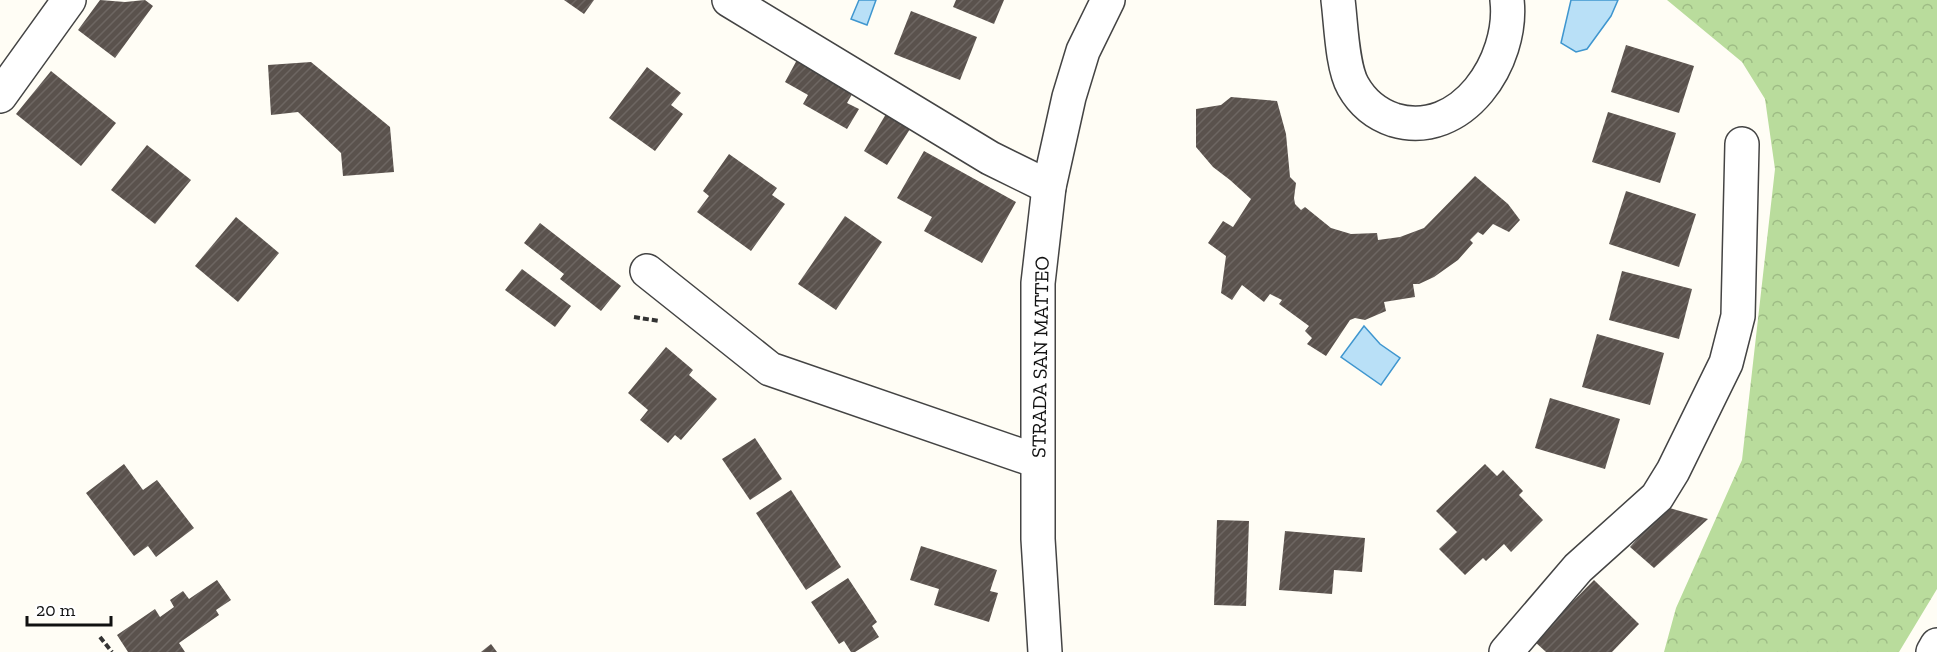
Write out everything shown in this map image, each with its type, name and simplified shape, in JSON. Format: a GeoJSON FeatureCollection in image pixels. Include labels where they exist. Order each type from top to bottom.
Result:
{"type":"FeatureCollection","features":[{"type":"Feature","properties":{"kind":"street"},"geometry":{"type":"LineString","coordinates":[[0,96],[69,0]]}},
{"type":"Feature","properties":{"kind":"street"},"geometry":{"type":"LineString","coordinates":[[729,0],[990,158],[1049,187]]}},
{"type":"Feature","properties":{"kind":"street","name":"STRADA SAN MATTEO"},"geometry":{"type":"LineString","coordinates":[[1045,652],[1038,539],[1038,283],[1049,187],[1075,78],[1083,51],[1108,0]]}},
{"type":"Feature","properties":{"kind":"street"},"geometry":{"type":"LineString","coordinates":[[1338,0],[1344,53],[1351,83],[1362,101],[1377,112],[1384,117],[1408,124],[1443,119],[1469,100],[1488,79],[1500,52],[1506,30],[1507,0]]}},
{"type":"Feature","properties":{"kind":"street"},"geometry":{"type":"LineString","coordinates":[[1506,652],[1578,568],[1656,496],[1673,471],[1726,363],[1738,316],[1742,144]]}},
{"type":"Feature","properties":{"kind":"street"},"geometry":{"type":"LineString","coordinates":[[647,271],[770,369],[1037,461]]}},
{"type":"Feature","properties":{"kind":"street"},"geometry":{"type":"LineString","coordinates":[[1933,652],[1937,645]]}},
{"type":"Feature","properties":{"kind":"path"},"geometry":{"type":"LineString","coordinates":[[100,637],[112,652]]}},
{"type":"Feature","properties":{"kind":"green space"},"geometry":{"type":"Polygon","coordinates":[[[1667,0],[1937,0],[1937,589],[1899,652],[1664,652],[1676,608],[1742,460],[1775,169],[1765,99],[1742,62],[1667,0]]]}},
{"type":"Feature","properties":{"kind":"water"},"geometry":{"type":"Polygon","coordinates":[[[859,0],[876,0],[867,25],[851,19],[859,0]]]}},
{"type":"Feature","properties":{"kind":"water"},"geometry":{"type":"Polygon","coordinates":[[[1571,0],[1618,0],[1611,16],[1587,49],[1576,52],[1561,43],[1571,0]]]}},
{"type":"Feature","properties":{"kind":"water"},"geometry":{"type":"Polygon","coordinates":[[[1364,326],[1380,344],[1400,358],[1381,385],[1341,357],[1364,326]]]}},
{"type":"Feature","properties":{"kind":"building"},"geometry":{"type":"Polygon","coordinates":[[[100,0],[125,2],[145,0],[153,6],[115,58],[78,30],[100,0]]]}},
{"type":"Feature","properties":{"kind":"building"},"geometry":{"type":"Polygon","coordinates":[[[564,0],[594,0],[584,14],[564,0]]]}},
{"type":"Feature","properties":{"kind":"building"},"geometry":{"type":"Polygon","coordinates":[[[956,0],[1004,0],[994,24],[953,7],[956,0]]]}},
{"type":"Feature","properties":{"kind":"building"},"geometry":{"type":"Polygon","coordinates":[[[911,11],[977,37],[960,80],[894,54],[911,11]]]}},
{"type":"Feature","properties":{"kind":"building"},"geometry":{"type":"Polygon","coordinates":[[[1626,45],[1694,66],[1679,113],[1611,92],[1626,45]]]}},
{"type":"Feature","properties":{"kind":"building"},"geometry":{"type":"Polygon","coordinates":[[[798,58],[855,89],[847,103],[859,109],[847,129],[803,104],[808,95],[785,82],[798,58]]]}},
{"type":"Feature","properties":{"kind":"building"},"geometry":{"type":"Polygon","coordinates":[[[311,62],[390,127],[394,172],[343,176],[341,153],[298,112],[271,115],[268,65],[311,62]]]}},
{"type":"Feature","properties":{"kind":"building"},"geometry":{"type":"Polygon","coordinates":[[[647,67],[681,93],[671,105],[683,114],[655,151],[609,118],[647,67]]]}},
{"type":"Feature","properties":{"kind":"building"},"geometry":{"type":"Polygon","coordinates":[[[51,71],[116,123],[81,166],[16,114],[51,71]]]}},
{"type":"Feature","properties":{"kind":"building"},"geometry":{"type":"Polygon","coordinates":[[[1231,97],[1277,101],[1286,134],[1290,177],[1296,183],[1295,204],[1301,210],[1305,207],[1331,228],[1351,234],[1377,233],[1378,240],[1400,237],[1424,228],[1475,176],[1508,204],[1520,220],[1509,232],[1493,224],[1483,235],[1478,232],[1470,240],[1473,243],[1458,260],[1434,277],[1419,284],[1413,284],[1415,297],[1384,302],[1386,311],[1365,320],[1355,318],[1350,320],[1326,356],[1307,344],[1312,338],[1305,331],[1309,326],[1279,304],[1282,300],[1270,294],[1264,302],[1242,285],[1232,300],[1221,293],[1226,256],[1208,243],[1223,221],[1233,227],[1251,199],[1213,167],[1196,147],[1196,109],[1221,105],[1231,97]]]}},
{"type":"Feature","properties":{"kind":"building"},"geometry":{"type":"Polygon","coordinates":[[[1608,112],[1676,133],[1660,183],[1592,162],[1608,112]]]}},
{"type":"Feature","properties":{"kind":"building"},"geometry":{"type":"Polygon","coordinates":[[[886,114],[910,129],[887,165],[864,151],[886,114]]]}},
{"type":"Feature","properties":{"kind":"building"},"geometry":{"type":"Polygon","coordinates":[[[147,145],[191,180],[155,224],[111,190],[147,145]]]}},
{"type":"Feature","properties":{"kind":"building"},"geometry":{"type":"Polygon","coordinates":[[[924,151],[1016,202],[982,263],[924,231],[932,217],[897,198],[924,151]]]}},
{"type":"Feature","properties":{"kind":"building"},"geometry":{"type":"Polygon","coordinates":[[[729,154],[777,188],[772,195],[785,204],[751,251],[697,212],[709,196],[703,191],[729,154]]]}},
{"type":"Feature","properties":{"kind":"building"},"geometry":{"type":"Polygon","coordinates":[[[1626,191],[1696,214],[1679,267],[1609,244],[1626,191]]]}},
{"type":"Feature","properties":{"kind":"building"},"geometry":{"type":"Polygon","coordinates":[[[845,216],[882,242],[836,310],[798,284],[845,216]]]}},
{"type":"Feature","properties":{"kind":"building"},"geometry":{"type":"Polygon","coordinates":[[[236,217],[279,253],[238,302],[195,266],[236,217]]]}},
{"type":"Feature","properties":{"kind":"building"},"geometry":{"type":"Polygon","coordinates":[[[540,223],[621,286],[601,311],[560,279],[564,274],[524,243],[540,223]]]}},
{"type":"Feature","properties":{"kind":"building"},"geometry":{"type":"Polygon","coordinates":[[[522,269],[571,306],[555,327],[505,290],[522,269]]]}},
{"type":"Feature","properties":{"kind":"building"},"geometry":{"type":"Polygon","coordinates":[[[1622,271],[1692,289],[1679,339],[1609,320],[1622,271]]]}},
{"type":"Feature","properties":{"kind":"building"},"geometry":{"type":"Polygon","coordinates":[[[1597,334],[1664,353],[1650,405],[1582,387],[1597,334]]]}},
{"type":"Feature","properties":{"kind":"building"},"geometry":{"type":"Polygon","coordinates":[[[666,347],[693,370],[689,375],[717,399],[681,440],[675,435],[668,443],[640,420],[648,410],[628,393],[666,347]]]}},
{"type":"Feature","properties":{"kind":"building"},"geometry":{"type":"Polygon","coordinates":[[[1550,398],[1620,419],[1605,469],[1535,448],[1550,398]]]}},
{"type":"Feature","properties":{"kind":"building"},"geometry":{"type":"Polygon","coordinates":[[[755,438],[782,479],[750,500],[722,459],[755,438]]]}},
{"type":"Feature","properties":{"kind":"building"},"geometry":{"type":"Polygon","coordinates":[[[124,464],[143,490],[157,480],[194,528],[156,557],[148,546],[134,556],[86,493],[124,464]]]}},
{"type":"Feature","properties":{"kind":"building"},"geometry":{"type":"Polygon","coordinates":[[[1485,464],[1497,476],[1503,470],[1523,491],[1519,495],[1543,520],[1511,552],[1504,544],[1486,561],[1483,558],[1465,575],[1439,549],[1457,532],[1436,511],[1485,464]]]}},
{"type":"Feature","properties":{"kind":"building"},"geometry":{"type":"Polygon","coordinates":[[[791,490],[841,567],[806,590],[756,513],[791,490]]]}},
{"type":"Feature","properties":{"kind":"building"},"geometry":{"type":"Polygon","coordinates":[[[1666,507],[1708,519],[1654,568],[1630,547],[1666,507]]]}},
{"type":"Feature","properties":{"kind":"building"},"geometry":{"type":"Polygon","coordinates":[[[1217,520],[1249,521],[1246,606],[1214,605],[1217,520]]]}},
{"type":"Feature","properties":{"kind":"building"},"geometry":{"type":"Polygon","coordinates":[[[1285,531],[1365,538],[1362,572],[1334,570],[1332,594],[1279,590],[1285,531]]]}},
{"type":"Feature","properties":{"kind":"building"},"geometry":{"type":"Polygon","coordinates":[[[921,546],[997,570],[990,591],[998,593],[989,622],[934,605],[939,589],[910,580],[921,546]]]}},
{"type":"Feature","properties":{"kind":"building"},"geometry":{"type":"Polygon","coordinates":[[[848,578],[877,622],[872,626],[879,637],[855,652],[851,652],[844,641],[839,644],[811,602],[848,578]]]}},
{"type":"Feature","properties":{"kind":"building"},"geometry":{"type":"Polygon","coordinates":[[[217,580],[231,600],[216,610],[219,615],[179,643],[185,652],[128,652],[117,635],[155,609],[160,617],[174,607],[170,600],[183,591],[189,599],[217,580]]]}},
{"type":"Feature","properties":{"kind":"building"},"geometry":{"type":"Polygon","coordinates":[[[1594,580],[1639,624],[1612,652],[1546,652],[1534,641],[1594,580]]]}},
{"type":"Feature","properties":{"kind":"building"},"geometry":{"type":"Polygon","coordinates":[[[491,644],[497,652],[481,652],[491,644]]]}}]}
